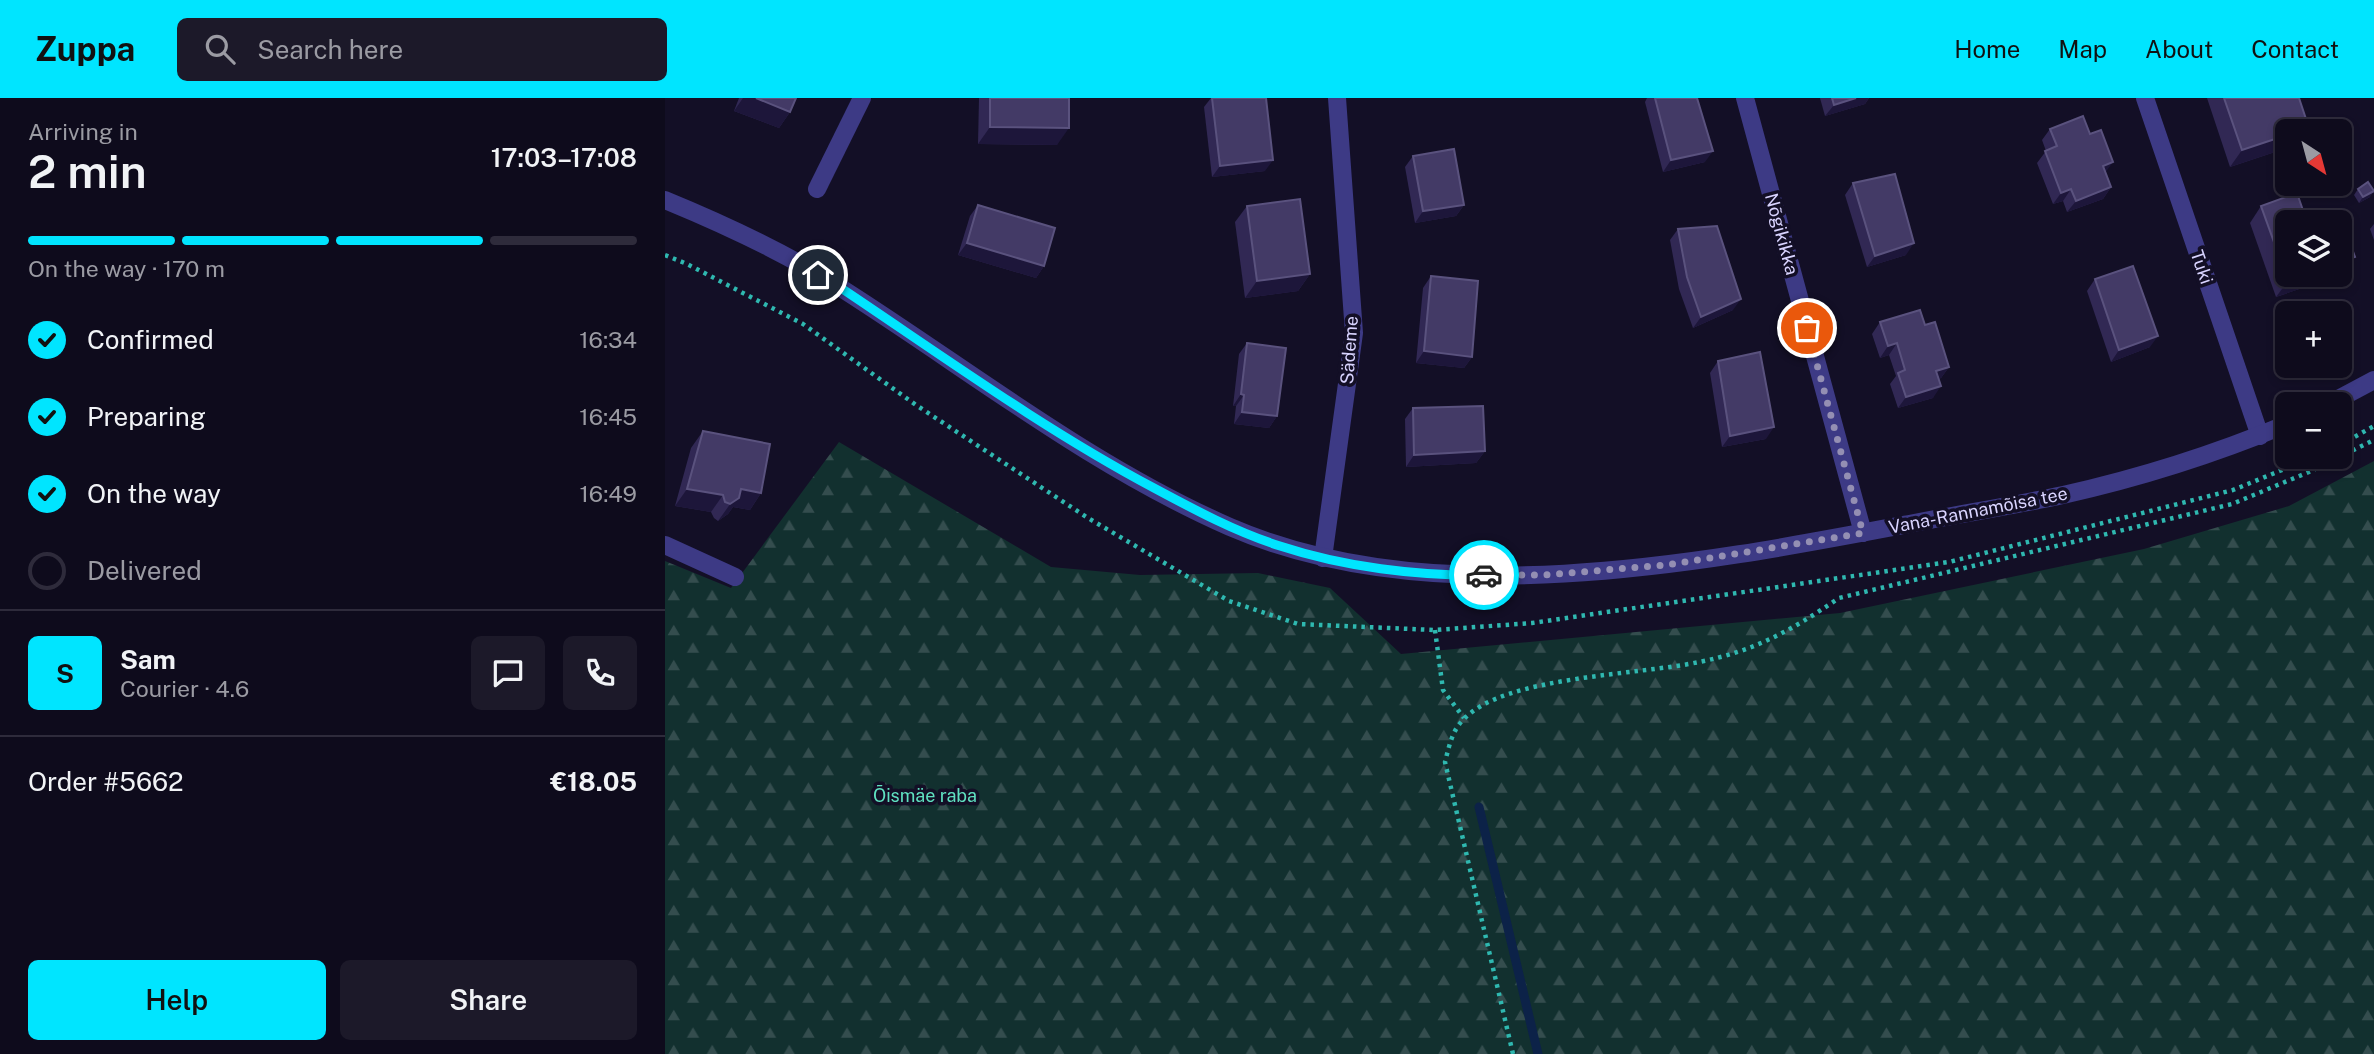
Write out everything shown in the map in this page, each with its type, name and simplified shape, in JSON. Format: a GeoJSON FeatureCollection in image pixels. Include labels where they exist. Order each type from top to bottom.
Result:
{"type":"FeatureCollection","features":[{"type":"Feature","properties":{"kind":"street"},"geometry":{"type":"LineString","coordinates":[[817,189],[862,98]]}},
{"type":"Feature","properties":{"kind":"street","name":"Sädeme"},"geometry":{"type":"LineString","coordinates":[[1323,558],[1353,333],[1337,98]]}},
{"type":"Feature","properties":{"kind":"street","name":"Nõgikikka"},"geometry":{"type":"LineString","coordinates":[[1745,98],[1863,533]]}},
{"type":"Feature","properties":{"kind":"street","name":"Tuki"},"geometry":{"type":"LineString","coordinates":[[2144,98],[2260,436]]}},
{"type":"Feature","properties":{"kind":"street","name":"Vana-Rannamõisa tee"},"geometry":{"type":"LineString","coordinates":[[665,200],[772,249],[841,288],[1036,419],[1118,469],[1229,526],[1279,546],[1323,558],[1454,575],[1543,575],[1667,565],[1863,533],[2064,495],[2186,461],[2275,429]]}},
{"type":"Feature","properties":{"kind":"street"},"geometry":{"type":"LineString","coordinates":[[2352,392],[2374,380]]}},
{"type":"Feature","properties":{"kind":"street"},"geometry":{"type":"LineString","coordinates":[[665,545],[735,578]]}},
{"type":"Feature","properties":{"kind":"path"},"geometry":{"type":"LineString","coordinates":[[665,255],[803,324],[916,405],[1088,518],[1229,601],[1298,624],[1435,630],[1531,624],[1949,562],[2233,491],[2285,469]]}},
{"type":"Feature","properties":{"kind":"path"},"geometry":{"type":"LineString","coordinates":[[2352,438],[2374,426]]}},
{"type":"Feature","properties":{"kind":"path"},"geometry":{"type":"LineString","coordinates":[[1513,1054],[1445,762],[1453,734],[1464,718],[1489,701],[1524,688],[1700,662],[1762,645],[1839,598],[2232,504],[2309,472],[2374,440]]}},
{"type":"Feature","properties":{"kind":"path"},"geometry":{"type":"LineString","coordinates":[[1435,630],[1443,690],[1464,718]]}},
{"type":"Feature","properties":{"kind":"green space","name":"Õismäe raba"},"geometry":{"type":"Polygon","coordinates":[[[839,442],[1051,567],[1140,575],[1258,573],[1330,588],[1401,654],[1840,613],[2144,549],[2289,506],[2374,461],[2374,1054],[665,1054],[665,561],[731,588],[839,442]]]}},
{"type":"Feature","properties":{"kind":"building"},"geometry":{"type":"Polygon","coordinates":[[[756,98],[796,98],[790,112],[756,98]]]}},
{"type":"Feature","properties":{"kind":"building"},"geometry":{"type":"Polygon","coordinates":[[[990,98],[1069,98],[1069,128],[990,127],[990,98]]]}},
{"type":"Feature","properties":{"kind":"building"},"geometry":{"type":"Polygon","coordinates":[[[1212,98],[1266,98],[1273,160],[1220,166],[1212,98]]]}},
{"type":"Feature","properties":{"kind":"building"},"geometry":{"type":"Polygon","coordinates":[[[1655,98],[1697,98],[1713,151],[1671,160],[1655,98]]]}},
{"type":"Feature","properties":{"kind":"building"},"geometry":{"type":"Polygon","coordinates":[[[1832,98],[1856,98],[1834,105],[1832,98]]]}},
{"type":"Feature","properties":{"kind":"building"},"geometry":{"type":"Polygon","coordinates":[[[2224,98],[2299,98],[2306,119],[2275,119],[2275,139],[2242,150],[2224,98]]]}},
{"type":"Feature","properties":{"kind":"building"},"geometry":{"type":"Polygon","coordinates":[[[2083,116],[2090,134],[2101,130],[2113,162],[2103,166],[2111,187],[2076,201],[2071,189],[2061,193],[2045,151],[2057,146],[2050,129],[2083,116]]]}},
{"type":"Feature","properties":{"kind":"building"},"geometry":{"type":"Polygon","coordinates":[[[1454,149],[1464,205],[1423,211],[1413,156],[1454,149]]]}},
{"type":"Feature","properties":{"kind":"building"},"geometry":{"type":"Polygon","coordinates":[[[1895,174],[1914,243],[1875,256],[1853,183],[1895,174]]]}},
{"type":"Feature","properties":{"kind":"building"},"geometry":{"type":"Polygon","coordinates":[[[2368,182],[2374,191],[2363,197],[2358,189],[2368,182]]]}},
{"type":"Feature","properties":{"kind":"building"},"geometry":{"type":"Polygon","coordinates":[[[2289,196],[2298,196],[2303,210],[2275,210],[2275,245],[2261,206],[2289,196]]]}},
{"type":"Feature","properties":{"kind":"building"},"geometry":{"type":"Polygon","coordinates":[[[1300,199],[1310,274],[1257,281],[1247,206],[1300,199]]]}},
{"type":"Feature","properties":{"kind":"building"},"geometry":{"type":"Polygon","coordinates":[[[978,205],[1055,228],[1044,266],[967,243],[978,205]]]}},
{"type":"Feature","properties":{"kind":"building"},"geometry":{"type":"Polygon","coordinates":[[[1717,226],[1741,299],[1701,317],[1687,277],[1678,229],[1717,226]]]}},
{"type":"Feature","properties":{"kind":"building"},"geometry":{"type":"Polygon","coordinates":[[[2133,266],[2158,336],[2119,350],[2095,279],[2133,266]]]}},
{"type":"Feature","properties":{"kind":"building"},"geometry":{"type":"Polygon","coordinates":[[[1431,276],[1478,281],[1472,357],[1424,351],[1431,276]]]}},
{"type":"Feature","properties":{"kind":"building"},"geometry":{"type":"Polygon","coordinates":[[[1920,310],[1925,325],[1935,322],[1949,367],[1936,371],[1941,386],[1906,397],[1898,373],[1905,370],[1897,343],[1888,346],[1880,322],[1920,310]]]}},
{"type":"Feature","properties":{"kind":"building"},"geometry":{"type":"Polygon","coordinates":[[[1247,343],[1286,348],[1277,416],[1242,412],[1244,395],[1241,394],[1247,343]]]}},
{"type":"Feature","properties":{"kind":"building"},"geometry":{"type":"Polygon","coordinates":[[[1760,352],[1774,427],[1730,436],[1718,361],[1760,352]]]}},
{"type":"Feature","properties":{"kind":"building"},"geometry":{"type":"Polygon","coordinates":[[[1483,406],[1485,451],[1414,455],[1413,408],[1483,406]]]}},
{"type":"Feature","properties":{"kind":"building"},"geometry":{"type":"Polygon","coordinates":[[[703,431],[770,444],[761,493],[741,489],[739,498],[730,504],[725,502],[723,495],[687,489],[703,431]]]}},
{"type":"Feature","properties":{"kind":"waterway"},"geometry":{"type":"LineString","coordinates":[[1479,807],[1538,1054]]}},
{"type":"Feature","properties":{"kind":"way so far"},"geometry":{"type":"LineString","coordinates":[[1484,575],[1543,575],[1667,565],[1863,533],[1807,328]]}},
{"type":"Feature","properties":{"kind":"route"},"geometry":{"type":"LineString","coordinates":[[818,275],[1036,419],[1118,469],[1229,526],[1279,546],[1323,558],[1386,568],[1454,575],[1484,575]]}}]}
